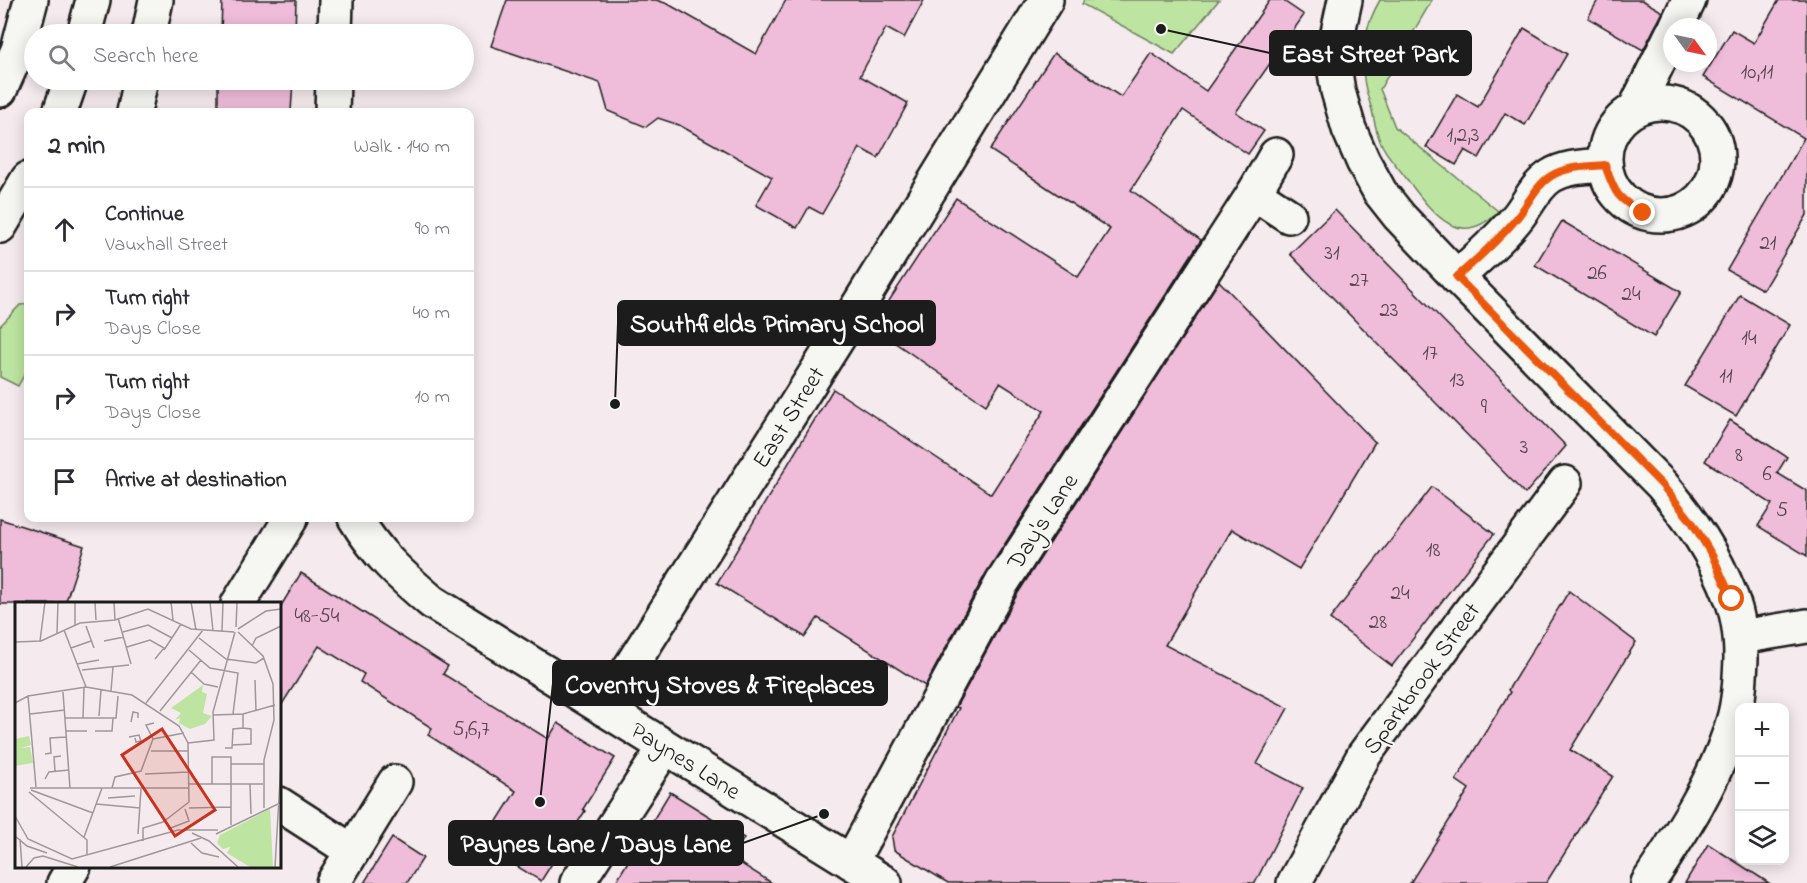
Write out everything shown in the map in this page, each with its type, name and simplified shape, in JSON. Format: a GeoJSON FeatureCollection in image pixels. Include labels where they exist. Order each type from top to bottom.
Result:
{"type":"FeatureCollection","features":[{"type":"Feature","properties":{"kind":"main road"},"geometry":{"type":"LineString","coordinates":[[25,24],[31,0]]}},
{"type":"Feature","properties":{"kind":"main road"},"geometry":{"type":"LineString","coordinates":[[87,24],[93,0]]}},
{"type":"Feature","properties":{"kind":"main road"},"geometry":{"type":"LineString","coordinates":[[151,24],[156,0]]}},
{"type":"Feature","properties":{"kind":"main road"},"geometry":{"type":"LineString","coordinates":[[335,24],[336,0]]}},
{"type":"Feature","properties":{"kind":"main road","name":"East Street"},"geometry":{"type":"LineString","coordinates":[[604,709],[854,313],[1046,0]]}},
{"type":"Feature","properties":{"kind":"main road"},"geometry":{"type":"LineString","coordinates":[[1345,0],[1337,37],[1334,66],[1338,91],[1363,161],[1380,192],[1399,216],[1457,277],[1662,485],[1692,522],[1713,557],[1732,599],[1741,638],[1740,684],[1733,722],[1714,771],[1687,824],[1648,883]]}},
{"type":"Feature","properties":{"kind":"main road"},"geometry":{"type":"LineString","coordinates":[[1680,18],[1689,0]]}},
{"type":"Feature","properties":{"kind":"main road"},"geometry":{"type":"LineString","coordinates":[[0,90],[18,50],[24,27]]}},
{"type":"Feature","properties":{"kind":"main road"},"geometry":{"type":"LineString","coordinates":[[1635,109],[1663,52]]}},
{"type":"Feature","properties":{"kind":"main road"},"geometry":{"type":"LineString","coordinates":[[61,108],[68,90]]}},
{"type":"Feature","properties":{"kind":"main road"},"geometry":{"type":"LineString","coordinates":[[135,108],[139,90]]}},
{"type":"Feature","properties":{"kind":"main road"},"geometry":{"type":"LineString","coordinates":[[332,108],[333,90]]}},
{"type":"Feature","properties":{"kind":"main road"},"geometry":{"type":"LineString","coordinates":[[1654,103],[1666,103],[1685,108],[1698,116],[1715,140],[1718,160],[1715,176],[1698,202],[1677,214],[1657,216],[1643,213],[1626,203],[1614,191],[1605,165],[1606,145],[1612,131],[1625,116],[1635,109],[1654,103]]}},
{"type":"Feature","properties":{"kind":"main road","name":"Day's Lane"},"geometry":{"type":"LineString","coordinates":[[851,862],[1002,583],[1254,193],[1276,155]]}},
{"type":"Feature","properties":{"kind":"main road"},"geometry":{"type":"LineString","coordinates":[[1457,277],[1500,237],[1518,217],[1532,195],[1550,177],[1570,168],[1605,165]]}},
{"type":"Feature","properties":{"kind":"main road"},"geometry":{"type":"LineString","coordinates":[[0,226],[24,186]]}},
{"type":"Feature","properties":{"kind":"main road"},"geometry":{"type":"LineString","coordinates":[[1254,193],[1289,216]]}},
{"type":"Feature","properties":{"kind":"main road","name":"Sparkbrook Street"},"geometry":{"type":"LineString","coordinates":[[1294,883],[1364,755],[1565,483]]}},
{"type":"Feature","properties":{"kind":"main road"},"geometry":{"type":"LineString","coordinates":[[239,602],[289,522]]}},
{"type":"Feature","properties":{"kind":"main road","name":"Paynes Lane"},"geometry":{"type":"LineString","coordinates":[[357,522],[382,557],[432,602],[885,883]]}},
{"type":"Feature","properties":{"kind":"main road"},"geometry":{"type":"LineString","coordinates":[[1741,638],[1807,626]]}},
{"type":"Feature","properties":{"kind":"main road"},"geometry":{"type":"LineString","coordinates":[[577,883],[664,747]]}},
{"type":"Feature","properties":{"kind":"main road"},"geometry":{"type":"LineString","coordinates":[[333,883],[395,782]]}},
{"type":"Feature","properties":{"kind":"main road"},"geometry":{"type":"LineString","coordinates":[[280,805],[352,851]]}},
{"type":"Feature","properties":{"kind":"main road"},"geometry":{"type":"LineString","coordinates":[[64,883],[73,868]]}},
{"type":"Feature","properties":{"kind":"green space"},"geometry":{"type":"Polygon","coordinates":[[[1084,0],[1219,0],[1174,54],[1082,4],[1084,0]]]}},
{"type":"Feature","properties":{"kind":"green space"},"geometry":{"type":"Polygon","coordinates":[[[1380,0],[1432,0],[1380,89],[1395,127],[1498,211],[1484,223],[1470,228],[1458,227],[1446,222],[1425,202],[1382,146],[1366,91],[1363,69],[1365,38],[1380,0]]]}},
{"type":"Feature","properties":{"kind":"green space"},"geometry":{"type":"Polygon","coordinates":[[[24,304],[24,375],[18,386],[0,377],[0,326],[20,305],[24,304]]]}},
{"type":"Feature","properties":{"kind":"building"},"geometry":{"type":"Polygon","coordinates":[[[222,0],[296,0],[295,24],[221,24],[222,0]]]}},
{"type":"Feature","properties":{"kind":"building"},"geometry":{"type":"Polygon","coordinates":[[[507,0],[656,0],[668,4],[756,54],[786,0],[924,0],[904,38],[886,28],[860,76],[908,103],[878,158],[860,148],[822,214],[809,207],[797,228],[756,205],[772,177],[679,125],[658,118],[646,127],[608,111],[600,83],[491,46],[507,0]]]}},
{"type":"Feature","properties":{"kind":"building"},"geometry":{"type":"Polygon","coordinates":[[[1270,0],[1282,0],[1304,15],[1236,112],[1264,131],[1248,154],[1183,110],[1131,190],[1201,240],[986,573],[925,686],[818,618],[805,637],[717,583],[833,389],[991,494],[1044,411],[1000,383],[986,405],[872,327],[956,198],[1078,277],[1110,229],[990,150],[1054,53],[1121,97],[1151,53],[1206,91],[1270,0]]]}},
{"type":"Feature","properties":{"kind":"building"},"geometry":{"type":"Polygon","coordinates":[[[1598,0],[1642,0],[1663,12],[1643,50],[1588,18],[1598,0]]]}},
{"type":"Feature","properties":{"kind":"building"},"geometry":{"type":"Polygon","coordinates":[[[1779,0],[1807,0],[1807,215],[1763,290],[1727,270],[1804,138],[1703,77],[1706,72],[1717,72],[1717,54],[1732,30],[1754,43],[1779,0]]]}},
{"type":"Feature","properties":{"kind":"building"},"geometry":{"type":"Polygon","coordinates":[[[1524,28],[1567,54],[1525,125],[1505,113],[1479,158],[1465,150],[1456,165],[1426,147],[1457,94],[1478,107],[1524,28]]]}},
{"type":"Feature","properties":{"kind":"building"},"geometry":{"type":"Polygon","coordinates":[[[218,90],[292,90],[291,108],[218,108],[218,90]]]}},
{"type":"Feature","properties":{"kind":"building"},"geometry":{"type":"Polygon","coordinates":[[[1335,210],[1566,446],[1525,494],[1290,254],[1335,210]]]}},
{"type":"Feature","properties":{"kind":"building"},"geometry":{"type":"Polygon","coordinates":[[[1562,221],[1681,292],[1654,337],[1535,265],[1562,221]]]}},
{"type":"Feature","properties":{"kind":"building"},"geometry":{"type":"Polygon","coordinates":[[[1219,281],[1375,442],[1299,569],[1232,529],[1165,645],[1288,708],[1257,764],[1303,788],[1255,883],[948,883],[894,850],[892,837],[959,708],[956,707],[1018,593],[1219,281]]]}},
{"type":"Feature","properties":{"kind":"building"},"geometry":{"type":"Polygon","coordinates":[[[1740,295],[1790,325],[1736,416],[1685,386],[1740,295]]]}},
{"type":"Feature","properties":{"kind":"building"},"geometry":{"type":"Polygon","coordinates":[[[1730,420],[1787,457],[1777,473],[1807,491],[1807,556],[1758,526],[1772,504],[1705,461],[1730,420]]]}},
{"type":"Feature","properties":{"kind":"building"},"geometry":{"type":"Polygon","coordinates":[[[1432,487],[1494,534],[1392,666],[1330,619],[1432,487]]]}},
{"type":"Feature","properties":{"kind":"building"},"geometry":{"type":"Polygon","coordinates":[[[0,519],[84,546],[66,602],[0,604],[0,519]]]}},
{"type":"Feature","properties":{"kind":"building"},"geometry":{"type":"Polygon","coordinates":[[[301,573],[448,666],[443,674],[548,739],[558,723],[615,758],[541,881],[482,845],[516,791],[428,735],[432,728],[360,682],[364,674],[319,646],[280,707],[280,607],[301,573]]]}},
{"type":"Feature","properties":{"kind":"building"},"geometry":{"type":"Polygon","coordinates":[[[1569,591],[1636,642],[1570,750],[1613,776],[1546,883],[1410,883],[1469,789],[1456,780],[1569,591]]]}},
{"type":"Feature","properties":{"kind":"building"},"geometry":{"type":"Polygon","coordinates":[[[670,792],[744,838],[732,858],[772,883],[615,883],[670,792]]]}},
{"type":"Feature","properties":{"kind":"building"},"geometry":{"type":"Polygon","coordinates":[[[392,838],[423,858],[407,883],[364,883],[392,838]]]}},
{"type":"Feature","properties":{"kind":"building"},"geometry":{"type":"Polygon","coordinates":[[[1708,844],[1735,861],[1735,865],[1741,865],[1769,883],[1685,883],[1708,844]]]}},
{"type":"Feature","properties":{"kind":"place","name":"East Street Park"},"geometry":{"type":"Point","coordinates":[1161,29]}},
{"type":"Feature","properties":{"kind":"place","name":"Southfields Primary School"},"geometry":{"type":"Point","coordinates":[615,404]}},
{"type":"Feature","properties":{"kind":"place","name":"Coventry Stoves & Fireplaces"},"geometry":{"type":"Point","coordinates":[540,802]}},
{"type":"Feature","properties":{"kind":"place","name":"Paynes Lane / Days Lane"},"geometry":{"type":"Point","coordinates":[824,814]}},
{"type":"Feature","properties":{"kind":"route"},"geometry":{"type":"LineString","coordinates":[[1643,213],[1626,203],[1614,191],[1605,165],[1570,168],[1550,177],[1532,195],[1518,217],[1500,237],[1457,277],[1662,485],[1692,522],[1713,557],[1732,599]]}}]}
